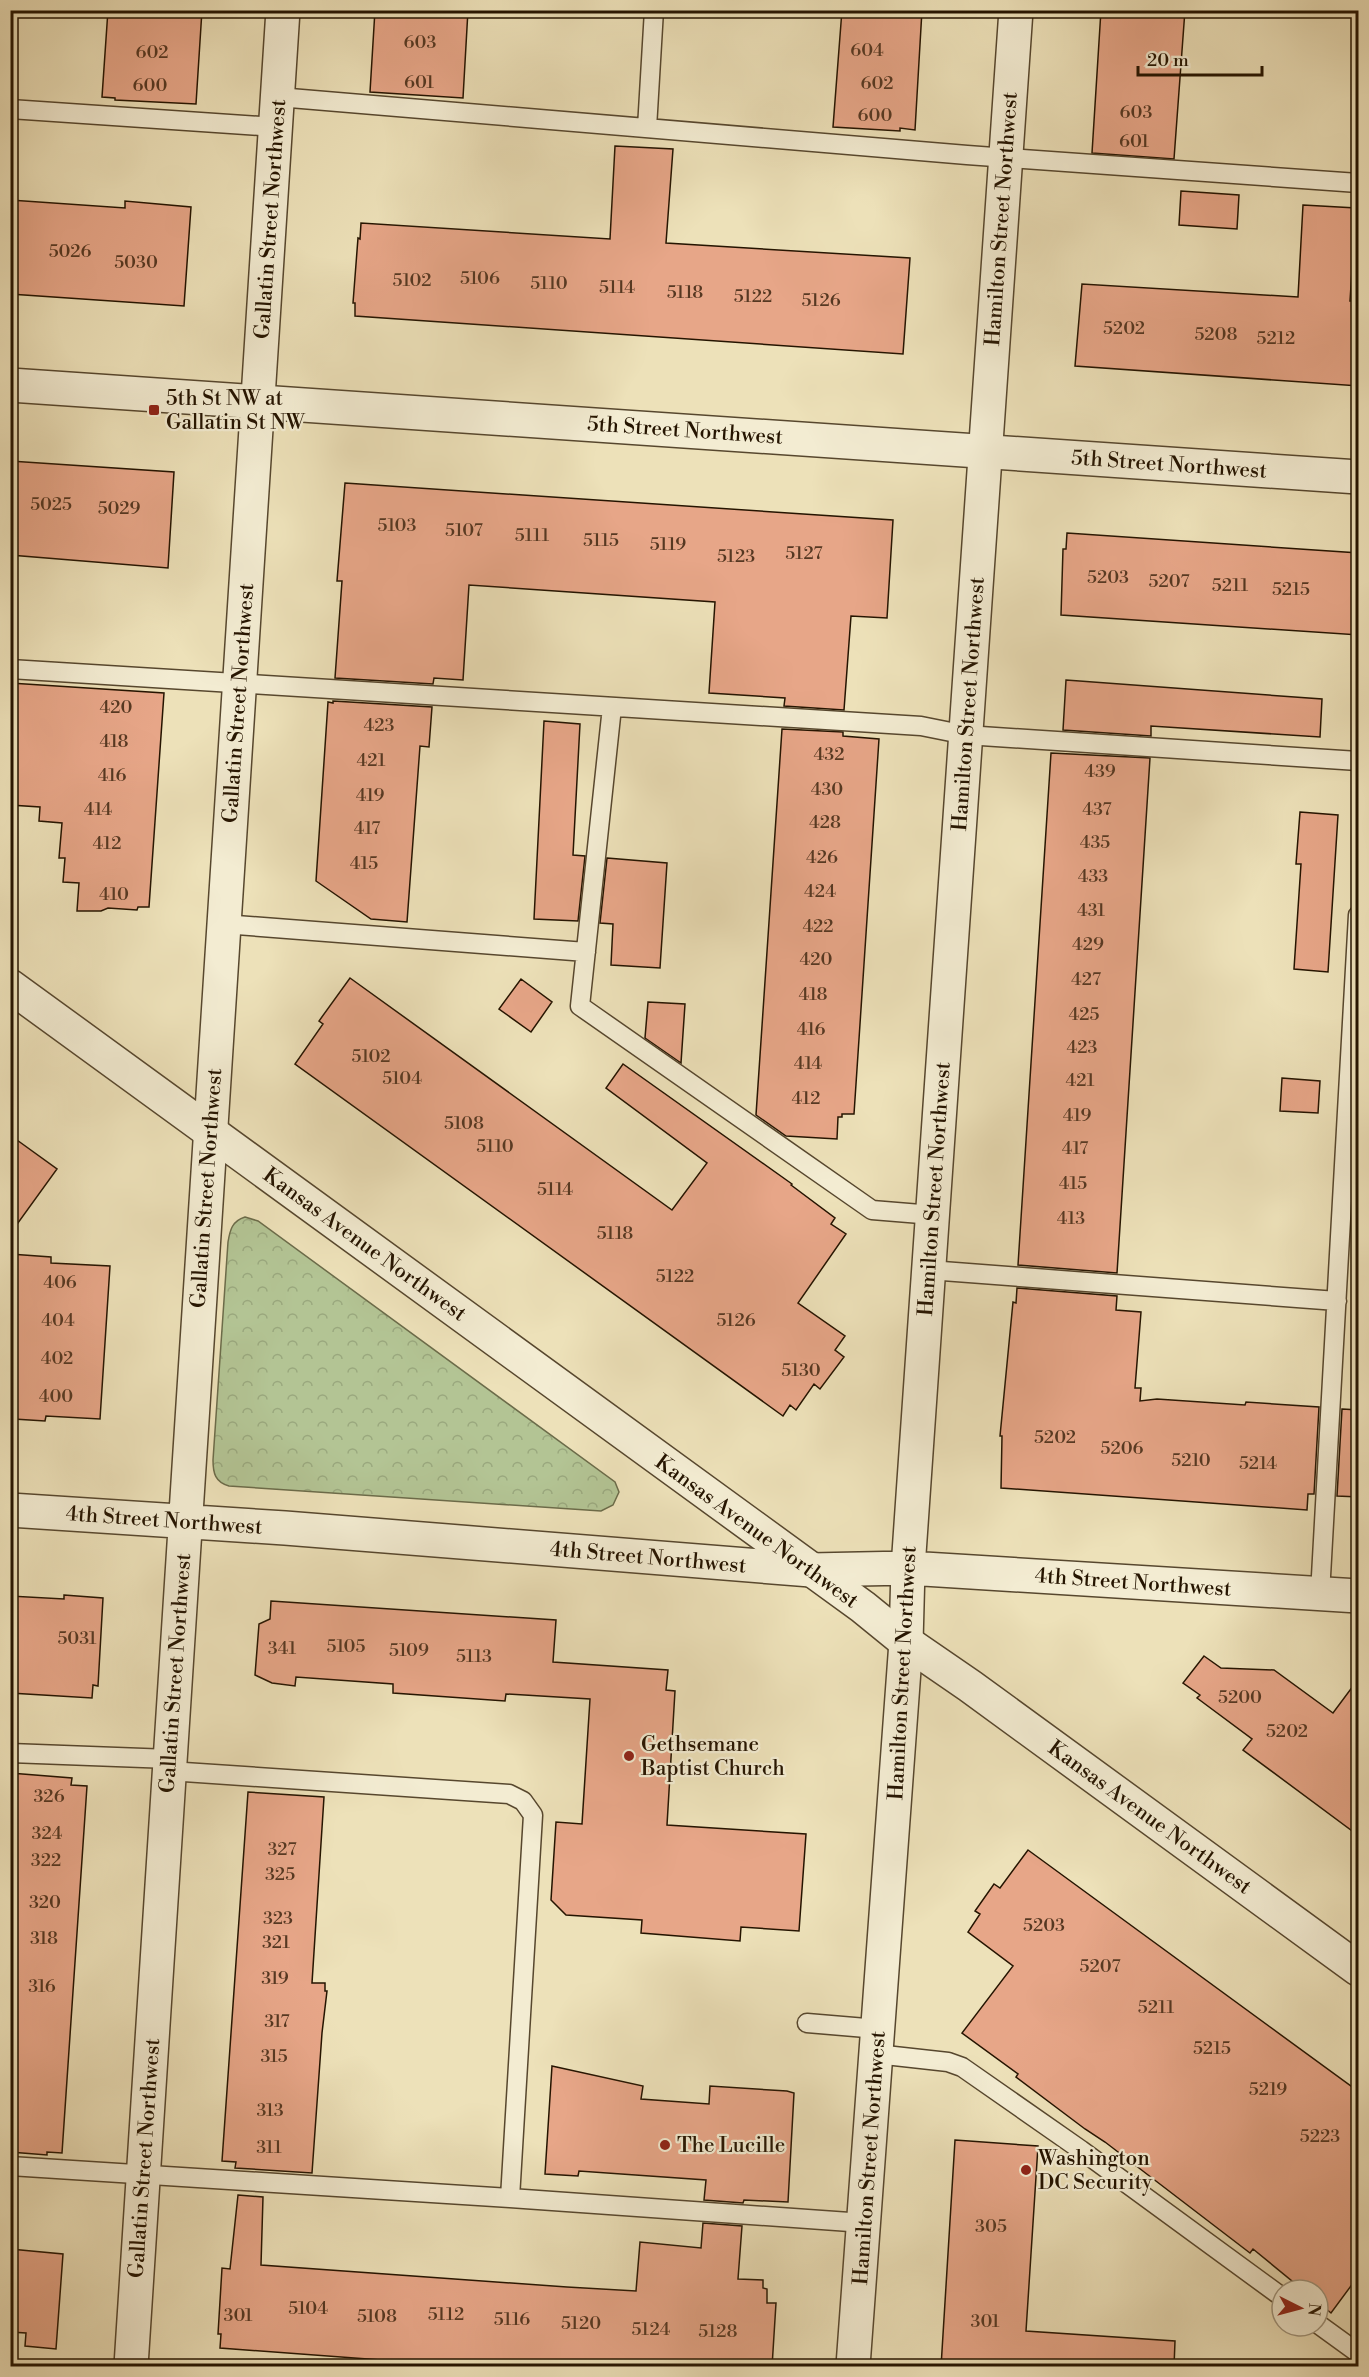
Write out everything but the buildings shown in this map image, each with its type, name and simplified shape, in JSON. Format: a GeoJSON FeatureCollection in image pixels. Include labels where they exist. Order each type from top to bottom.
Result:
{"type":"FeatureCollection","features":[{"type":"Feature","properties":{"kind":"street","name":"Gallatin Street Northwest"},"geometry":{"type":"LineString","coordinates":[[131,2367],[209,1131],[284,10]]}},
{"type":"Feature","properties":{"kind":"street","name":"Hamilton Street Northwest"},"geometry":{"type":"LineString","coordinates":[[854,2367],[906,1642],[908,1568],[1016,10]]}},
{"type":"Feature","properties":{"kind":"street","name":"5th Street Northwest"},"geometry":{"type":"LineString","coordinates":[[10,385],[1359,477]]}},
{"type":"Feature","properties":{"kind":"street","name":"Kansas Avenue Northwest"},"geometry":{"type":"LineString","coordinates":[[10,986],[811,1570],[906,1642],[980,1693],[1359,1970]]}},
{"type":"Feature","properties":{"kind":"street","name":"4th Street Northwest"},"geometry":{"type":"LineString","coordinates":[[10,1510],[811,1570],[908,1568],[1359,1596]]}},
{"type":"Feature","properties":{"kind":"lane"},"geometry":{"type":"LineString","coordinates":[[647,128],[654,10]]}},
{"type":"Feature","properties":{"kind":"lane"},"geometry":{"type":"LineString","coordinates":[[10,109],[276,112],[647,128],[1006,158],[1359,183]]}},
{"type":"Feature","properties":{"kind":"lane"},"geometry":{"type":"LineString","coordinates":[[10,669],[921,726],[966,735],[1359,761]]}},
{"type":"Feature","properties":{"kind":"lane"},"geometry":{"type":"LineString","coordinates":[[612,707],[580,1006],[872,1210],[933,1215]]}},
{"type":"Feature","properties":{"kind":"lane"},"geometry":{"type":"LineString","coordinates":[[1320,1594],[1359,915]]}},
{"type":"Feature","properties":{"kind":"lane"},"geometry":{"type":"LineString","coordinates":[[223,924],[586,952]]}},
{"type":"Feature","properties":{"kind":"lane"},"geometry":{"type":"LineString","coordinates":[[929,1270],[1337,1301]]}},
{"type":"Feature","properties":{"kind":"lane"},"geometry":{"type":"LineString","coordinates":[[10,1753],[509,1794],[523,1801],[533,1815],[510,2198]]}},
{"type":"Feature","properties":{"kind":"lane"},"geometry":{"type":"LineString","coordinates":[[807,2023],[962,2067],[1082,2150],[1270,2288]]}},
{"type":"Feature","properties":{"kind":"lane"},"geometry":{"type":"LineString","coordinates":[[10,2166],[864,2223]]}},
{"type":"Feature","properties":{"kind":"lane"},"geometry":{"type":"LineString","coordinates":[[1330,2332],[1359,2353]]}},
{"type":"Feature","properties":{"kind":"green space"},"geometry":{"type":"Polygon","coordinates":[[[245,1217],[258,1221],[615,1482],[619,1492],[613,1505],[601,1511],[229,1486],[221,1482],[214,1473],[213,1460],[228,1242],[232,1226],[245,1217]]]}},
{"type":"Feature","properties":{"kind":"place","name":"5th St NW at Gallatin St NW"},"geometry":{"type":"Point","coordinates":[154,410]}},
{"type":"Feature","properties":{"kind":"place","name":"Gethsemane Baptist Church"},"geometry":{"type":"Point","coordinates":[629,1756]}},
{"type":"Feature","properties":{"kind":"place","name":"The Lucille"},"geometry":{"type":"Point","coordinates":[665,2145]}},
{"type":"Feature","properties":{"kind":"place","name":"Washington DC Security"},"geometry":{"type":"Point","coordinates":[1026,2170]}}]}
